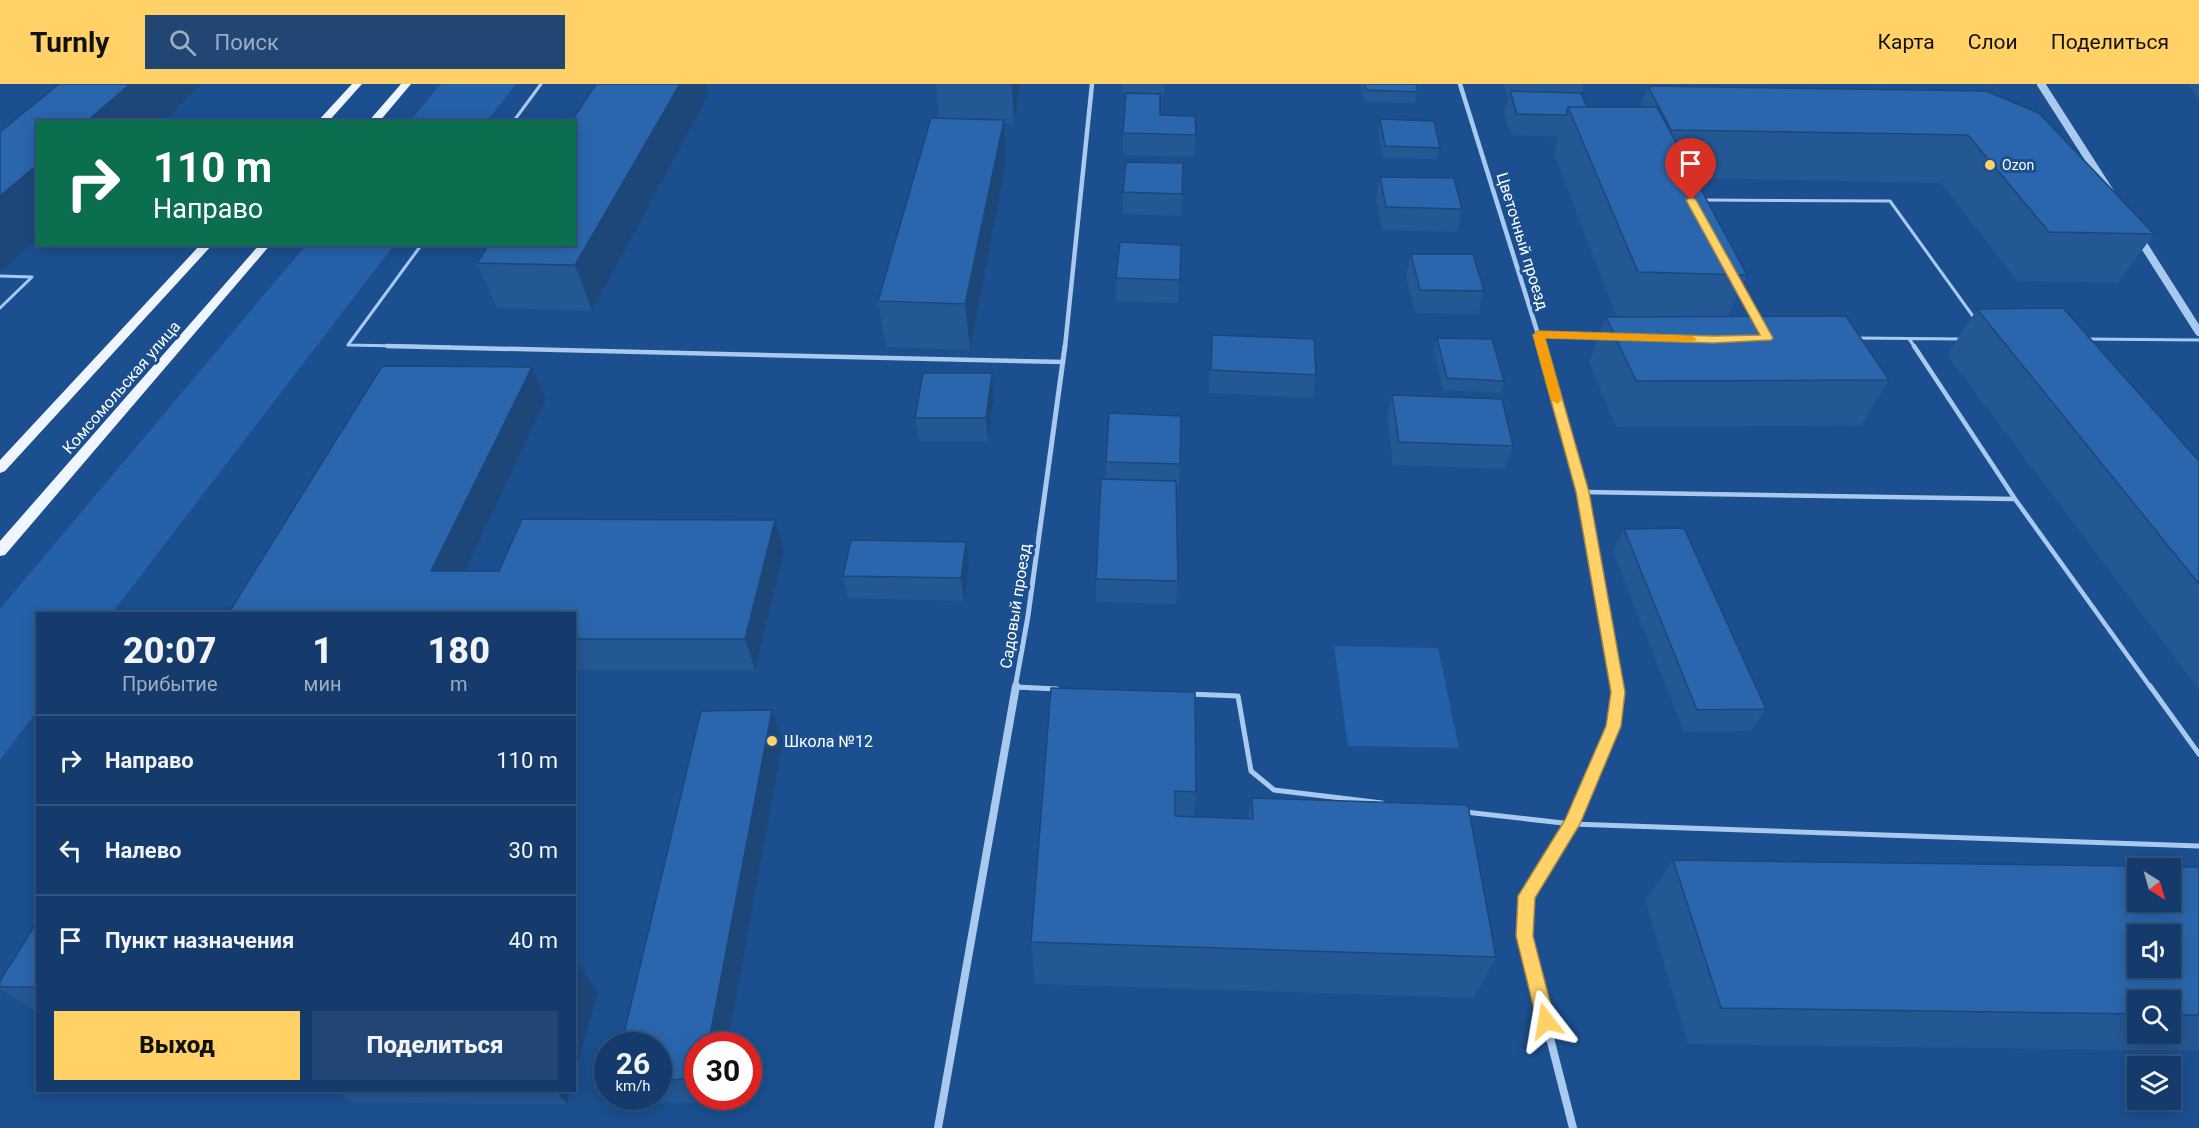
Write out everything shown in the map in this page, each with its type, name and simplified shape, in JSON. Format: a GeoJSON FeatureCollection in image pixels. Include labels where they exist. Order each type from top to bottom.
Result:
{"type":"FeatureCollection","features":[{"type":"Feature","properties":{"kind":"main road"},"geometry":{"type":"LineString","coordinates":[[324,120],[357,84]]}},
{"type":"Feature","properties":{"kind":"main road"},"geometry":{"type":"LineString","coordinates":[[375,120],[406,84]]}},
{"type":"Feature","properties":{"kind":"main road","name":"Комсомольская улица"},"geometry":{"type":"LineString","coordinates":[[0,468],[206,246]]}},
{"type":"Feature","properties":{"kind":"main road","name":"Комсомольская улица"},"geometry":{"type":"LineString","coordinates":[[0,551],[265,246]]}},
{"type":"Feature","properties":{"kind":"street","name":"Садовый проезд"},"geometry":{"type":"LineString","coordinates":[[938,1128],[1028,616],[1063,362],[1092,84]]}},
{"type":"Feature","properties":{"kind":"street","name":"Цветочный проезд"},"geometry":{"type":"LineString","coordinates":[[1460,84],[1538,335],[1583,492],[1618,692],[1614,726],[1572,824],[1527,896],[1524,936],[1573,1128]]}},
{"type":"Feature","properties":{"kind":"street"},"geometry":{"type":"LineString","coordinates":[[2041,84],[2117,203]]}},
{"type":"Feature","properties":{"kind":"street"},"geometry":{"type":"LineString","coordinates":[[2136,233],[2199,332]]}},
{"type":"Feature","properties":{"kind":"lane"},"geometry":{"type":"LineString","coordinates":[[514,120],[540,84]]}},
{"type":"Feature","properties":{"kind":"lane"},"geometry":{"type":"LineString","coordinates":[[1691,200],[1890,201],[1975,320]]}},
{"type":"Feature","properties":{"kind":"lane"},"geometry":{"type":"LineString","coordinates":[[421,246],[348,345],[1063,362]]}},
{"type":"Feature","properties":{"kind":"lane"},"geometry":{"type":"LineString","coordinates":[[0,276],[32,277],[0,308]]}},
{"type":"Feature","properties":{"kind":"lane"},"geometry":{"type":"LineString","coordinates":[[1735,279],[1762,328]]}},
{"type":"Feature","properties":{"kind":"lane"},"geometry":{"type":"LineString","coordinates":[[1538,335],[1608,337]]}},
{"type":"Feature","properties":{"kind":"lane"},"geometry":{"type":"LineString","coordinates":[[1850,338],[1966,339]]}},
{"type":"Feature","properties":{"kind":"lane"},"geometry":{"type":"LineString","coordinates":[[1909,339],[2015,499],[2199,754]]}},
{"type":"Feature","properties":{"kind":"lane"},"geometry":{"type":"LineString","coordinates":[[2082,339],[2199,340]]}},
{"type":"Feature","properties":{"kind":"lane"},"geometry":{"type":"LineString","coordinates":[[1583,492],[2015,499]]}},
{"type":"Feature","properties":{"kind":"lane"},"geometry":{"type":"LineString","coordinates":[[1016,687],[1063,689]]}},
{"type":"Feature","properties":{"kind":"lane"},"geometry":{"type":"LineString","coordinates":[[1180,693],[1238,696],[1251,771],[1274,790],[1393,804]]}},
{"type":"Feature","properties":{"kind":"lane"},"geometry":{"type":"LineString","coordinates":[[1452,811],[1572,824],[2199,846]]}},
{"type":"Feature","properties":{"kind":"shaded area"},"geometry":{"type":"Polygon","coordinates":[[[441,84],[516,84],[488,120],[411,120],[441,84]]]}},
{"type":"Feature","properties":{"kind":"shaded area"},"geometry":{"type":"Polygon","coordinates":[[[305,246],[393,246],[113,612],[36,612],[36,712],[0,760],[0,609],[305,246]]]}},
{"type":"Feature","properties":{"kind":"shaded area"},"geometry":{"type":"Polygon","coordinates":[[[1334,646],[1438,648],[1459,748],[1348,746],[1334,646]]]}},
{"type":"Feature","properties":{"kind":"building"},"geometry":{"type":"Polygon","coordinates":[[[59,84],[130,84],[88,120],[36,120],[36,166],[0,196],[0,132],[59,84]]]}},
{"type":"Feature","properties":{"kind":"building"},"geometry":{"type":"Polygon","coordinates":[[[596,84],[680,84],[575,265],[477,263],[488,246],[576,246],[576,120],[572,120],[596,84]]]}},
{"type":"Feature","properties":{"kind":"building"},"geometry":{"type":"Polygon","coordinates":[[[1365,84],[1416,84],[1418,92],[1366,90],[1365,84]]]}},
{"type":"Feature","properties":{"kind":"building"},"geometry":{"type":"Polygon","coordinates":[[[1648,86],[1986,91],[2039,113],[2154,234],[2049,232],[1968,135],[1671,130],[1648,86]]]}},
{"type":"Feature","properties":{"kind":"building"},"geometry":{"type":"Polygon","coordinates":[[[1510,91],[1581,93],[1587,107],[1568,107],[1566,115],[1517,114],[1510,91]]]}},
{"type":"Feature","properties":{"kind":"building"},"geometry":{"type":"Polygon","coordinates":[[[1126,93],[1160,94],[1160,115],[1195,116],[1196,135],[1123,133],[1126,93]]]}},
{"type":"Feature","properties":{"kind":"building"},"geometry":{"type":"Polygon","coordinates":[[[1568,107],[1657,107],[1747,275],[1638,272],[1568,107]]]}},
{"type":"Feature","properties":{"kind":"building"},"geometry":{"type":"Polygon","coordinates":[[[931,118],[1004,120],[965,304],[878,301],[931,118]]]}},
{"type":"Feature","properties":{"kind":"building"},"geometry":{"type":"Polygon","coordinates":[[[1380,119],[1434,121],[1440,148],[1385,146],[1380,119]]]}},
{"type":"Feature","properties":{"kind":"building"},"geometry":{"type":"Polygon","coordinates":[[[1126,162],[1183,163],[1182,194],[1123,192],[1126,162]]]}},
{"type":"Feature","properties":{"kind":"building"},"geometry":{"type":"Polygon","coordinates":[[[1380,177],[1454,178],[1462,209],[1386,207],[1380,177]]]}},
{"type":"Feature","properties":{"kind":"building"},"geometry":{"type":"Polygon","coordinates":[[[1120,242],[1181,245],[1180,280],[1116,278],[1120,242]]]}},
{"type":"Feature","properties":{"kind":"building"},"geometry":{"type":"Polygon","coordinates":[[[1411,254],[1473,254],[1484,291],[1420,290],[1411,254]]]}},
{"type":"Feature","properties":{"kind":"building"},"geometry":{"type":"Polygon","coordinates":[[[2063,308],[2199,461],[2199,584],[1977,309],[2063,308]]]}},
{"type":"Feature","properties":{"kind":"building"},"geometry":{"type":"Polygon","coordinates":[[[1846,316],[1889,380],[1636,381],[1606,317],[1846,316]]]}},
{"type":"Feature","properties":{"kind":"building"},"geometry":{"type":"Polygon","coordinates":[[[1212,335],[1314,339],[1316,375],[1211,370],[1212,335]]]}},
{"type":"Feature","properties":{"kind":"building"},"geometry":{"type":"Polygon","coordinates":[[[1437,338],[1492,339],[1504,381],[1447,378],[1437,338]]]}},
{"type":"Feature","properties":{"kind":"building"},"geometry":{"type":"Polygon","coordinates":[[[382,366],[532,367],[431,571],[499,571],[522,519],[775,520],[745,639],[576,639],[576,612],[229,612],[382,366]]]}},
{"type":"Feature","properties":{"kind":"building"},"geometry":{"type":"Polygon","coordinates":[[[923,373],[992,373],[986,418],[915,418],[923,373]]]}},
{"type":"Feature","properties":{"kind":"building"},"geometry":{"type":"Polygon","coordinates":[[[1392,395],[1502,399],[1513,446],[1399,442],[1392,395]]]}},
{"type":"Feature","properties":{"kind":"building"},"geometry":{"type":"Polygon","coordinates":[[[1109,413],[1181,416],[1180,464],[1106,462],[1109,413]]]}},
{"type":"Feature","properties":{"kind":"building"},"geometry":{"type":"Polygon","coordinates":[[[1101,479],[1176,481],[1178,581],[1096,579],[1101,479]]]}},
{"type":"Feature","properties":{"kind":"building"},"geometry":{"type":"Polygon","coordinates":[[[1684,528],[1766,709],[1697,710],[1624,529],[1684,528]]]}},
{"type":"Feature","properties":{"kind":"building"},"geometry":{"type":"Polygon","coordinates":[[[851,540],[966,542],[961,578],[843,576],[851,540]]]}},
{"type":"Feature","properties":{"kind":"building"},"geometry":{"type":"Polygon","coordinates":[[[1051,688],[1195,692],[1196,792],[1175,791],[1175,816],[1253,819],[1252,798],[1468,805],[1496,957],[1031,942],[1051,688]]]}},
{"type":"Feature","properties":{"kind":"building"},"geometry":{"type":"Polygon","coordinates":[[[772,710],[711,1032],[684,1032],[684,1079],[672,1080],[672,1032],[624,1032],[701,711],[772,710]]]}},
{"type":"Feature","properties":{"kind":"building"},"geometry":{"type":"Polygon","coordinates":[[[1673,860],[2127,866],[2127,912],[2181,912],[2181,867],[2199,867],[2199,1015],[2181,1015],[2181,990],[2127,990],[2127,1014],[1721,1008],[1673,860]]]}},
{"type":"Feature","properties":{"kind":"building"},"geometry":{"type":"Polygon","coordinates":[[[36,923],[36,987],[0,987],[0,981],[36,923]]]}},
{"type":"Feature","properties":{"kind":"slow traffic"},"geometry":{"type":"LineString","coordinates":[[1557,400],[1538,335],[1692,339]]}},
{"type":"Feature","properties":{"kind":"place","name":"Ozon"},"geometry":{"type":"Point","coordinates":[1990,165]}},
{"type":"Feature","properties":{"kind":"place","name":"Школа №12"},"geometry":{"type":"Point","coordinates":[772,741]}},
{"type":"Feature","properties":{"kind":"route"},"geometry":{"type":"LineString","coordinates":[[1546,1021],[1524,936],[1527,896],[1572,824],[1614,726],[1618,692],[1583,492],[1538,335],[1714,340],[1767,338],[1691,200]]}}]}
